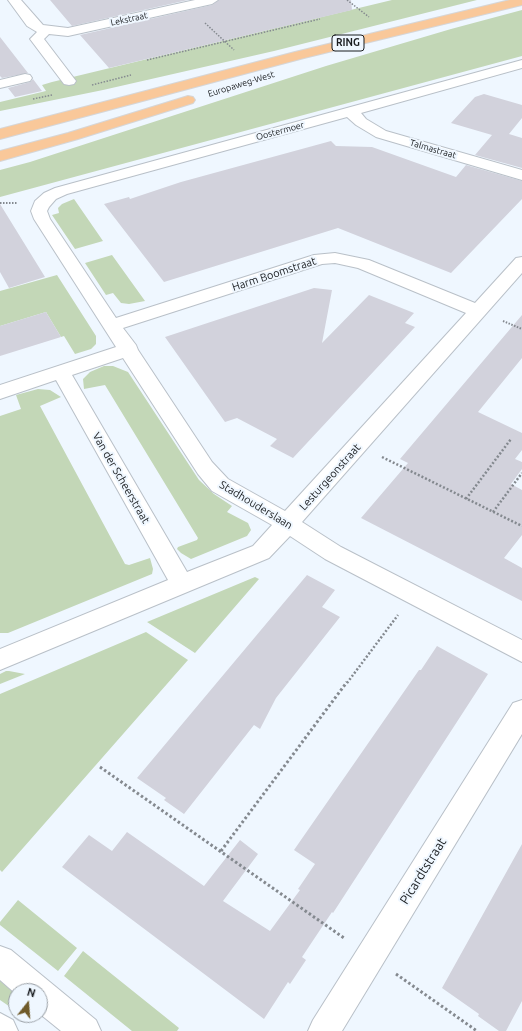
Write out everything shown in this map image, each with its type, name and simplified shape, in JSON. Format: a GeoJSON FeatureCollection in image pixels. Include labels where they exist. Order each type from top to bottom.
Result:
{"type":"FeatureCollection","features":[{"type":"Feature","properties":{"kind":"main road","name":"Europaweg-West"},"geometry":{"type":"LineString","coordinates":[[0,134],[300,55],[522,1]]}},
{"type":"Feature","properties":{"kind":"main road","name":"Europaweg-West"},"geometry":{"type":"LineString","coordinates":[[0,156],[73,136],[482,11]]}},
{"type":"Feature","properties":{"kind":"street","name":"Lekstraat"},"geometry":{"type":"LineString","coordinates":[[14,0],[32,23],[46,30],[68,32],[212,0]]}},
{"type":"Feature","properties":{"kind":"street"},"geometry":{"type":"LineString","coordinates":[[46,30],[37,39],[69,81]]}},
{"type":"Feature","properties":{"kind":"street","name":"Oostermoer"},"geometry":{"type":"LineString","coordinates":[[41,205],[50,196],[61,191],[522,64]]}},
{"type":"Feature","properties":{"kind":"street"},"geometry":{"type":"LineString","coordinates":[[0,84],[25,78]]}},
{"type":"Feature","properties":{"kind":"street","name":"Talmastraat"},"geometry":{"type":"LineString","coordinates":[[350,111],[361,122],[381,134],[522,175]]}},
{"type":"Feature","properties":{"kind":"street","name":"Stadhouderslaan"},"geometry":{"type":"LineString","coordinates":[[41,205],[40,214],[42,219],[129,349],[205,468],[220,485],[289,524],[333,553],[412,596],[522,652]]}},
{"type":"Feature","properties":{"kind":"street","name":"Harm Boomstraat"},"geometry":{"type":"LineString","coordinates":[[113,325],[320,259],[335,258],[363,264],[478,311]]}},
{"type":"Feature","properties":{"kind":"street","name":"Lesturgeonstraat"},"geometry":{"type":"LineString","coordinates":[[0,660],[261,552],[289,524],[522,262]]}},
{"type":"Feature","properties":{"kind":"street"},"geometry":{"type":"LineString","coordinates":[[0,392],[129,349]]}},
{"type":"Feature","properties":{"kind":"street","name":"Van der Scheerstraat"},"geometry":{"type":"LineString","coordinates":[[61,372],[182,584]]}},
{"type":"Feature","properties":{"kind":"street","name":"Picardtstraat"},"geometry":{"type":"LineString","coordinates":[[324,1031],[522,711]]}},
{"type":"Feature","properties":{"kind":"street"},"geometry":{"type":"LineString","coordinates":[[0,961],[26,983]]}},
{"type":"Feature","properties":{"kind":"street"},"geometry":{"type":"LineString","coordinates":[[48,1001],[85,1031]]}},
{"type":"Feature","properties":{"kind":"path"},"geometry":{"type":"LineString","coordinates":[[187,6],[234,50]]}},
{"type":"Feature","properties":{"kind":"path"},"geometry":{"type":"LineString","coordinates":[[146,60],[320,19]]}},
{"type":"Feature","properties":{"kind":"path"},"geometry":{"type":"LineString","coordinates":[[466,499],[511,439]]}},
{"type":"Feature","properties":{"kind":"path"},"geometry":{"type":"LineString","coordinates":[[358,446],[522,526]]}},
{"type":"Feature","properties":{"kind":"path"},"geometry":{"type":"LineString","coordinates":[[493,512],[522,473]]}},
{"type":"Feature","properties":{"kind":"path"},"geometry":{"type":"LineString","coordinates":[[221,851],[412,596]]}},
{"type":"Feature","properties":{"kind":"path"},"geometry":{"type":"LineString","coordinates":[[100,768],[477,1031]]}},
{"type":"Feature","properties":{"kind":"green space"},"geometry":{"type":"Polygon","coordinates":[[[392,0],[477,0],[274,51],[103,90],[0,111],[0,102],[46,91],[42,85],[52,82],[392,0]]]}},
{"type":"Feature","properties":{"kind":"green space"},"geometry":{"type":"Polygon","coordinates":[[[522,10],[522,56],[0,197],[0,170],[30,162],[326,66],[451,29],[522,10]]]}},
{"type":"Feature","properties":{"kind":"green space"},"geometry":{"type":"Polygon","coordinates":[[[74,199],[103,241],[75,249],[52,215],[59,213],[58,208],[62,204],[74,199]]]}},
{"type":"Feature","properties":{"kind":"green space"},"geometry":{"type":"Polygon","coordinates":[[[112,255],[145,301],[129,304],[121,303],[113,293],[106,295],[85,263],[112,255]]]}},
{"type":"Feature","properties":{"kind":"green space"},"geometry":{"type":"Polygon","coordinates":[[[57,275],[96,336],[96,344],[91,349],[75,354],[64,336],[61,337],[46,312],[0,326],[0,291],[57,275]]]}},
{"type":"Feature","properties":{"kind":"green space"},"geometry":{"type":"Polygon","coordinates":[[[104,366],[113,366],[128,372],[199,480],[214,494],[232,506],[227,512],[248,523],[251,530],[247,536],[191,559],[177,549],[178,547],[197,540],[198,538],[105,385],[84,389],[83,379],[90,372],[104,366]]]}},
{"type":"Feature","properties":{"kind":"green space"},"geometry":{"type":"Polygon","coordinates":[[[38,389],[50,390],[61,397],[40,406],[125,564],[129,565],[150,558],[153,569],[152,574],[8,633],[0,633],[0,416],[21,409],[16,395],[38,389]]]}},
{"type":"Feature","properties":{"kind":"green space"},"geometry":{"type":"Polygon","coordinates":[[[255,577],[259,579],[195,653],[147,622],[255,577]]]}},
{"type":"Feature","properties":{"kind":"green space"},"geometry":{"type":"Polygon","coordinates":[[[146,632],[188,660],[2,872],[0,870],[0,694],[146,632]]]}},
{"type":"Feature","properties":{"kind":"green space"},"geometry":{"type":"Polygon","coordinates":[[[6,671],[25,674],[0,684],[0,674],[6,671]]]}},
{"type":"Feature","properties":{"kind":"green space"},"geometry":{"type":"Polygon","coordinates":[[[18,900],[77,948],[58,971],[0,925],[0,922],[18,900]]]}},
{"type":"Feature","properties":{"kind":"green space"},"geometry":{"type":"Polygon","coordinates":[[[83,951],[179,1028],[177,1031],[132,1031],[64,976],[83,951]]]}},
{"type":"Feature","properties":{"kind":"green space"},"geometry":{"type":"Polygon","coordinates":[[[0,975],[8,983],[8,1006],[0,1000],[0,975]]]}},
{"type":"Feature","properties":{"kind":"building"},"geometry":{"type":"Polygon","coordinates":[[[50,0],[188,0],[72,26],[50,0]]]}},
{"type":"Feature","properties":{"kind":"building"},"geometry":{"type":"Polygon","coordinates":[[[219,0],[351,0],[352,10],[109,68],[80,35],[212,5],[219,0]]]}},
{"type":"Feature","properties":{"kind":"building"},"geometry":{"type":"Polygon","coordinates":[[[0,37],[28,73],[2,78],[0,76],[0,37]]]}},
{"type":"Feature","properties":{"kind":"building"},"geometry":{"type":"Polygon","coordinates":[[[33,79],[42,91],[15,97],[8,88],[30,82],[33,79]]]}},
{"type":"Feature","properties":{"kind":"building"},"geometry":{"type":"Polygon","coordinates":[[[484,94],[522,105],[522,118],[509,134],[522,138],[522,168],[475,155],[492,135],[451,123],[475,97],[484,94]]]}},
{"type":"Feature","properties":{"kind":"building"},"geometry":{"type":"Polygon","coordinates":[[[331,141],[336,146],[372,147],[456,177],[466,165],[522,181],[522,199],[451,273],[338,228],[164,282],[104,204],[129,197],[130,199],[181,182],[331,141]]]}},
{"type":"Feature","properties":{"kind":"building"},"geometry":{"type":"Polygon","coordinates":[[[0,204],[45,277],[9,288],[0,272],[0,204]]]}},
{"type":"Feature","properties":{"kind":"building"},"geometry":{"type":"Polygon","coordinates":[[[314,288],[332,290],[322,343],[369,295],[414,313],[405,323],[415,327],[293,458],[270,446],[277,439],[237,418],[225,422],[165,337],[314,288]]]}},
{"type":"Feature","properties":{"kind":"building"},"geometry":{"type":"Polygon","coordinates":[[[46,312],[61,337],[0,356],[0,326],[46,312]]]}},
{"type":"Feature","properties":{"kind":"building"},"geometry":{"type":"Polygon","coordinates":[[[522,315],[522,358],[478,412],[522,433],[522,450],[515,459],[522,462],[522,469],[511,484],[522,490],[522,535],[504,558],[522,568],[522,601],[361,518],[408,463],[400,459],[522,315]]]}},
{"type":"Feature","properties":{"kind":"building"},"geometry":{"type":"Polygon","coordinates":[[[307,575],[335,590],[322,607],[340,617],[276,698],[260,729],[254,725],[184,814],[164,800],[166,798],[137,778],[307,575]]]}},
{"type":"Feature","properties":{"kind":"building"},"geometry":{"type":"Polygon","coordinates":[[[437,646],[488,674],[333,913],[332,912],[302,957],[306,960],[290,984],[288,982],[264,1019],[62,867],[89,835],[112,851],[127,832],[204,886],[240,840],[258,854],[223,901],[270,931],[300,890],[298,889],[315,864],[294,850],[437,646]]]}},
{"type":"Feature","properties":{"kind":"building"},"geometry":{"type":"Polygon","coordinates":[[[522,844],[522,1001],[506,1031],[499,1031],[478,1016],[479,1014],[442,988],[522,844]]]}}]}
